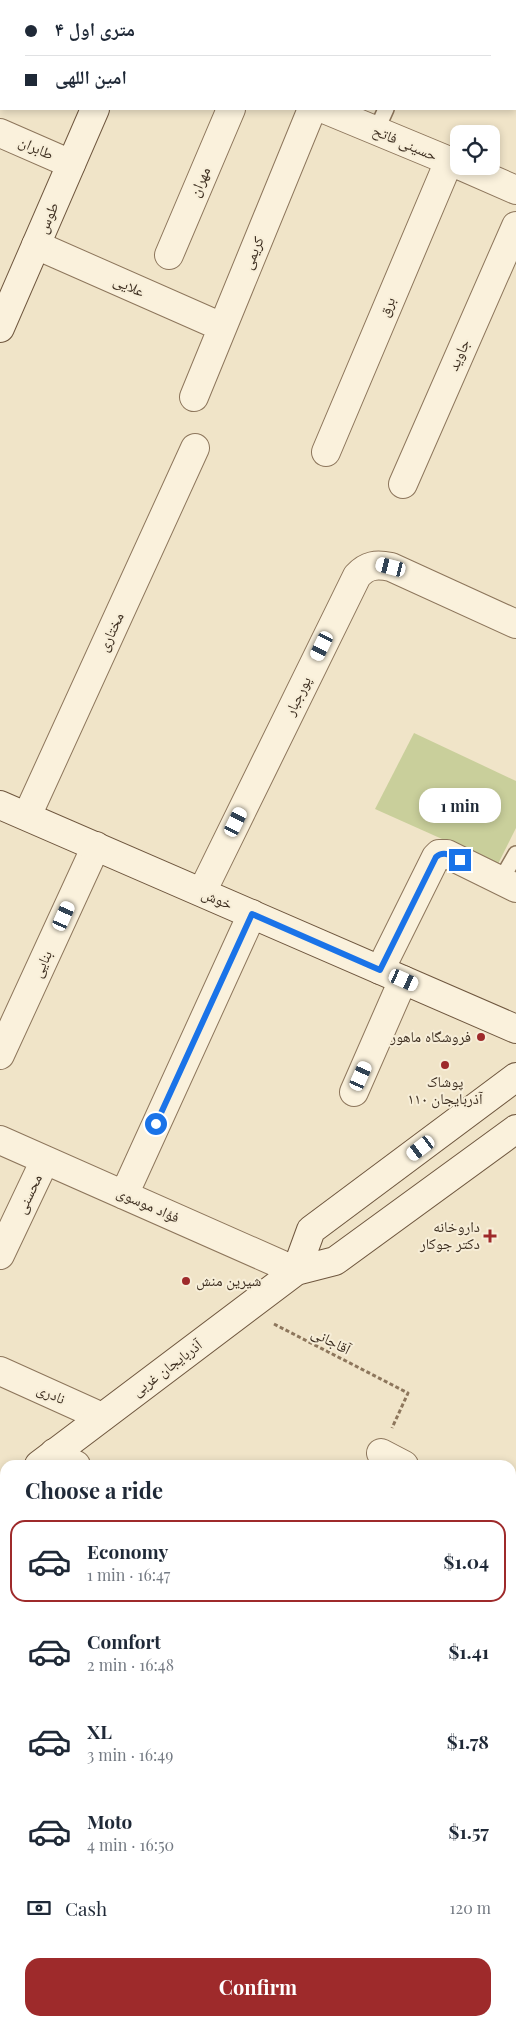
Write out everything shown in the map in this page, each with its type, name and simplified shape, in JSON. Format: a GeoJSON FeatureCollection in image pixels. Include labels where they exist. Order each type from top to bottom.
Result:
{"type":"FeatureCollection","features":[{"type":"Feature","properties":{"kind":"street","name":"طوس"},"geometry":{"type":"LineString","coordinates":[[1,321],[95,110]]}},
{"type":"Feature","properties":{"kind":"street","name":"مهران"},"geometry":{"type":"LineString","coordinates":[[169,256],[231,110]]}},
{"type":"Feature","properties":{"kind":"street","name":"کریمی"},"geometry":{"type":"LineString","coordinates":[[194,396],[312,110]]}},
{"type":"Feature","properties":{"kind":"street","name":"حسینی فاتح"},"geometry":{"type":"LineString","coordinates":[[329,110],[381,120],[450,160]]}},
{"type":"Feature","properties":{"kind":"street","name":"طابران"},"geometry":{"type":"LineString","coordinates":[[0,133],[71,164]]}},
{"type":"Feature","properties":{"kind":"street","name":"برق"},"geometry":{"type":"LineString","coordinates":[[326,452],[451,175]]}},
{"type":"Feature","properties":{"kind":"street","name":"حسینی فاتح"},"geometry":{"type":"LineString","coordinates":[[481,175],[516,190]]}},
{"type":"Feature","properties":{"kind":"street","name":"جاوید"},"geometry":{"type":"LineString","coordinates":[[403,484],[516,226]]}},
{"type":"Feature","properties":{"kind":"street","name":"علایی"},"geometry":{"type":"LineString","coordinates":[[36,245],[222,327]]}},
{"type":"Feature","properties":{"kind":"street","name":"مختاری"},"geometry":{"type":"LineString","coordinates":[[26,816],[195,448]]}},
{"type":"Feature","properties":{"kind":"street","name":"پورجبار"},"geometry":{"type":"LineString","coordinates":[[202,892],[352,585],[363,570],[371,566],[380,565],[391,567],[516,624]]}},
{"type":"Feature","properties":{"kind":"street","name":"خوش"},"geometry":{"type":"LineString","coordinates":[[0,805],[516,1029]]}},
{"type":"Feature","properties":{"kind":"street","name":"بنایی"},"geometry":{"type":"LineString","coordinates":[[0,1055],[96,846]]}},
{"type":"Feature","properties":{"kind":"street"},"geometry":{"type":"LineString","coordinates":[[354,1092],[392,975],[436,857],[440,854],[447,854],[509,884]]}},
{"type":"Feature","properties":{"kind":"street"},"geometry":{"type":"LineString","coordinates":[[124,1195],[252,914]]}},
{"type":"Feature","properties":{"kind":"street"},"geometry":{"type":"LineString","coordinates":[[296,1271],[311,1230],[516,1077]]}},
{"type":"Feature","properties":{"kind":"street","name":"آذربایجان غربی"},"geometry":{"type":"LineString","coordinates":[[57,1460],[102,1417],[296,1271],[335,1261],[516,1129]]}},
{"type":"Feature","properties":{"kind":"street","name":"فؤاد موسوی"},"geometry":{"type":"LineString","coordinates":[[0,1140],[296,1271]]}},
{"type":"Feature","properties":{"kind":"street","name":"محسنی"},"geometry":{"type":"LineString","coordinates":[[0,1255],[45,1160]]}},
{"type":"Feature","properties":{"kind":"street","name":"نادری"},"geometry":{"type":"LineString","coordinates":[[0,1371],[102,1417]]}},
{"type":"Feature","properties":{"kind":"lane"},"geometry":{"type":"LineString","coordinates":[[509,884],[516,854]]}},
{"type":"Feature","properties":{"kind":"path","name":"آقاجانی"},"geometry":{"type":"LineString","coordinates":[[244,1309],[408,1393],[392,1459]]}},
{"type":"Feature","properties":{"kind":"green space"},"geometry":{"type":"Polygon","coordinates":[[[414,733],[516,781],[516,828],[498,864],[375,809],[414,733]]]}},
{"type":"Feature","properties":{"kind":"place","name":"فروشگاه ماهور"},"geometry":{"type":"Point","coordinates":[481,1037]}},
{"type":"Feature","properties":{"kind":"place","name":"پوشاک آذربایجان ۱۱۰"},"geometry":{"type":"Point","coordinates":[445,1065]}},
{"type":"Feature","properties":{"kind":"place","name":"داروخانه دکتر جوکار"},"geometry":{"type":"Point","coordinates":[490,1236]}},
{"type":"Feature","properties":{"kind":"place","name":"شیرین منش"},"geometry":{"type":"Point","coordinates":[186,1281]}},
{"type":"Feature","properties":{"kind":"route"},"geometry":{"type":"LineString","coordinates":[[156,1124],[252,914],[380,970],[436,857],[443,853],[460,860]]}}]}
